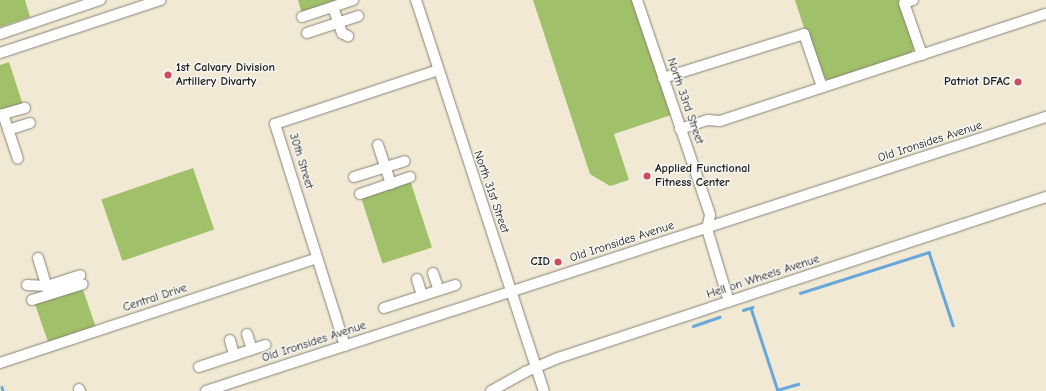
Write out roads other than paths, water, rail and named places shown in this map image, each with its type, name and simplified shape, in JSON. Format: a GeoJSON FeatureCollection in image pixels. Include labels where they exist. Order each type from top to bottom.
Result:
{"type":"FeatureCollection","features":[{"type":"Feature","properties":{"kind":"street"},"geometry":{"type":"LineString","coordinates":[[0,34],[100,0]]}},
{"type":"Feature","properties":{"kind":"street"},"geometry":{"type":"LineString","coordinates":[[0,53],[160,0]]}},
{"type":"Feature","properties":{"kind":"street"},"geometry":{"type":"LineString","coordinates":[[302,17],[353,0]]}},
{"type":"Feature","properties":{"kind":"street","name":"North 31st Street"},"geometry":{"type":"LineString","coordinates":[[416,0],[544,391]]}},
{"type":"Feature","properties":{"kind":"street","name":"North 33rd Street"},"geometry":{"type":"LineString","coordinates":[[637,0],[710,215],[707,229],[729,302]]}},
{"type":"Feature","properties":{"kind":"street"},"geometry":{"type":"LineString","coordinates":[[912,0],[904,3],[922,55]]}},
{"type":"Feature","properties":{"kind":"street"},"geometry":{"type":"LineString","coordinates":[[333,7],[342,33],[348,36]]}},
{"type":"Feature","properties":{"kind":"street"},"geometry":{"type":"LineString","coordinates":[[680,129],[708,120],[720,121],[1046,14]]}},
{"type":"Feature","properties":{"kind":"street"},"geometry":{"type":"LineString","coordinates":[[307,33],[358,16]]}},
{"type":"Feature","properties":{"kind":"street"},"geometry":{"type":"LineString","coordinates":[[663,78],[804,34],[822,88]]}},
{"type":"Feature","properties":{"kind":"street","name":"30th Street"},"geometry":{"type":"LineString","coordinates":[[345,346],[275,124],[438,70]]}},
{"type":"Feature","properties":{"kind":"street"},"geometry":{"type":"LineString","coordinates":[[18,158],[6,132],[2,115],[25,108]]}},
{"type":"Feature","properties":{"kind":"street","name":"Old Ironsides Avenue"},"geometry":{"type":"LineString","coordinates":[[206,391],[1046,118]]}},
{"type":"Feature","properties":{"kind":"street"},"geometry":{"type":"LineString","coordinates":[[6,132],[30,123]]}},
{"type":"Feature","properties":{"kind":"street"},"geometry":{"type":"LineString","coordinates":[[378,145],[391,184]]}},
{"type":"Feature","properties":{"kind":"street"},"geometry":{"type":"LineString","coordinates":[[354,177],[405,161]]}},
{"type":"Feature","properties":{"kind":"street"},"geometry":{"type":"LineString","coordinates":[[360,194],[410,177]]}},
{"type":"Feature","properties":{"kind":"street","name":"Hell on Wheels Avenue"},"geometry":{"type":"LineString","coordinates":[[491,391],[536,367],[1046,197]]}},
{"type":"Feature","properties":{"kind":"street"},"geometry":{"type":"LineString","coordinates":[[38,258],[48,290]]}},
{"type":"Feature","properties":{"kind":"street","name":"Central Drive"},"geometry":{"type":"LineString","coordinates":[[0,363],[317,258]]}},
{"type":"Feature","properties":{"kind":"street"},"geometry":{"type":"LineString","coordinates":[[433,273],[439,290]]}},
{"type":"Feature","properties":{"kind":"street"},"geometry":{"type":"LineString","coordinates":[[417,278],[422,295]]}},
{"type":"Feature","properties":{"kind":"street"},"geometry":{"type":"LineString","coordinates":[[32,300],[48,290],[81,279]]}},
{"type":"Feature","properties":{"kind":"street"},"geometry":{"type":"LineString","coordinates":[[27,285],[48,290]]}},
{"type":"Feature","properties":{"kind":"street"},"geometry":{"type":"LineString","coordinates":[[384,308],[455,285]]}},
{"type":"Feature","properties":{"kind":"street"},"geometry":{"type":"LineString","coordinates":[[247,334],[252,349]]}},
{"type":"Feature","properties":{"kind":"street"},"geometry":{"type":"LineString","coordinates":[[230,340],[234,355]]}},
{"type":"Feature","properties":{"kind":"street"},"geometry":{"type":"LineString","coordinates":[[199,366],[265,345]]}},
{"type":"Feature","properties":{"kind":"waterway"},"geometry":{"type":"LineString","coordinates":[[800,293],[929,252],[953,325]]}},
{"type":"Feature","properties":{"kind":"waterway"},"geometry":{"type":"LineString","coordinates":[[743,310],[753,307]]}},
{"type":"Feature","properties":{"kind":"waterway"},"geometry":{"type":"LineString","coordinates":[[751,308],[778,391]]}},
{"type":"Feature","properties":{"kind":"waterway"},"geometry":{"type":"LineString","coordinates":[[693,326],[719,317]]}},
{"type":"Feature","properties":{"kind":"waterway"},"geometry":{"type":"LineString","coordinates":[[777,390],[798,384]]}},
{"type":"Feature","properties":{"kind":"waterway"},"geometry":{"type":"LineString","coordinates":[[2,387],[3,391]]}},
{"type":"Feature","properties":{"kind":"place","name":"1st Calvary Division Artillery Divarty"},"geometry":{"type":"Point","coordinates":[168,75]}},
{"type":"Feature","properties":{"kind":"place","name":"Patriot DFAC"},"geometry":{"type":"Point","coordinates":[1018,82]}},
{"type":"Feature","properties":{"kind":"place","name":"Applied Functional Fitness Center"},"geometry":{"type":"Point","coordinates":[647,176]}},
{"type":"Feature","properties":{"kind":"place","name":"CID"},"geometry":{"type":"Point","coordinates":[558,262]}}]}
